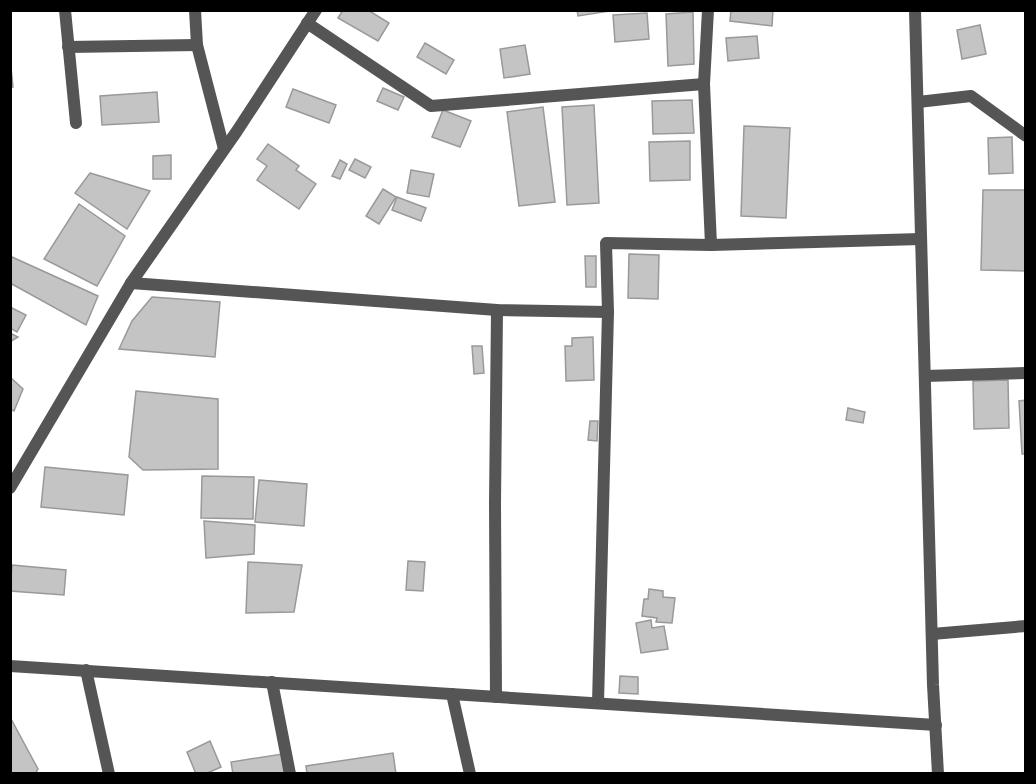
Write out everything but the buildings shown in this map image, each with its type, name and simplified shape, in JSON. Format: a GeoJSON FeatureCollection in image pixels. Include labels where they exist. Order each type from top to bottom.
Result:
{"type":"FeatureCollection","features":[{"type":"Feature","properties":{"kind":"street"},"geometry":{"type":"LineString","coordinates":[[65,10],[76,123]]}},
{"type":"Feature","properties":{"kind":"street"},"geometry":{"type":"LineString","coordinates":[[195,10],[197,45],[224,149]]}},
{"type":"Feature","properties":{"kind":"street"},"geometry":{"type":"LineString","coordinates":[[10,488],[131,283],[224,149],[316,10]]}},
{"type":"Feature","properties":{"kind":"street"},"geometry":{"type":"LineString","coordinates":[[708,10],[704,84],[711,245]]}},
{"type":"Feature","properties":{"kind":"street"},"geometry":{"type":"LineString","coordinates":[[915,10],[938,774]]}},
{"type":"Feature","properties":{"kind":"street"},"geometry":{"type":"LineString","coordinates":[[307,23],[431,106],[704,84]]}},
{"type":"Feature","properties":{"kind":"street"},"geometry":{"type":"LineString","coordinates":[[68,46],[197,45]]}},
{"type":"Feature","properties":{"kind":"street"},"geometry":{"type":"LineString","coordinates":[[918,102],[971,96],[1026,136]]}},
{"type":"Feature","properties":{"kind":"street"},"geometry":{"type":"LineString","coordinates":[[598,703],[608,312],[606,243],[711,245],[921,239]]}},
{"type":"Feature","properties":{"kind":"street"},"geometry":{"type":"LineString","coordinates":[[131,283],[497,310],[608,312]]}},
{"type":"Feature","properties":{"kind":"street"},"geometry":{"type":"LineString","coordinates":[[496,697],[497,310]]}},
{"type":"Feature","properties":{"kind":"street"},"geometry":{"type":"LineString","coordinates":[[925,376],[1026,373]]}},
{"type":"Feature","properties":{"kind":"street"},"geometry":{"type":"LineString","coordinates":[[932,634],[1026,626]]}},
{"type":"Feature","properties":{"kind":"street"},"geometry":{"type":"LineString","coordinates":[[10,666],[936,725]]}},
{"type":"Feature","properties":{"kind":"street"},"geometry":{"type":"LineString","coordinates":[[86,670],[109,774]]}},
{"type":"Feature","properties":{"kind":"street"},"geometry":{"type":"LineString","coordinates":[[272,682],[290,774]]}},
{"type":"Feature","properties":{"kind":"street"},"geometry":{"type":"LineString","coordinates":[[452,694],[470,774]]}}]}
